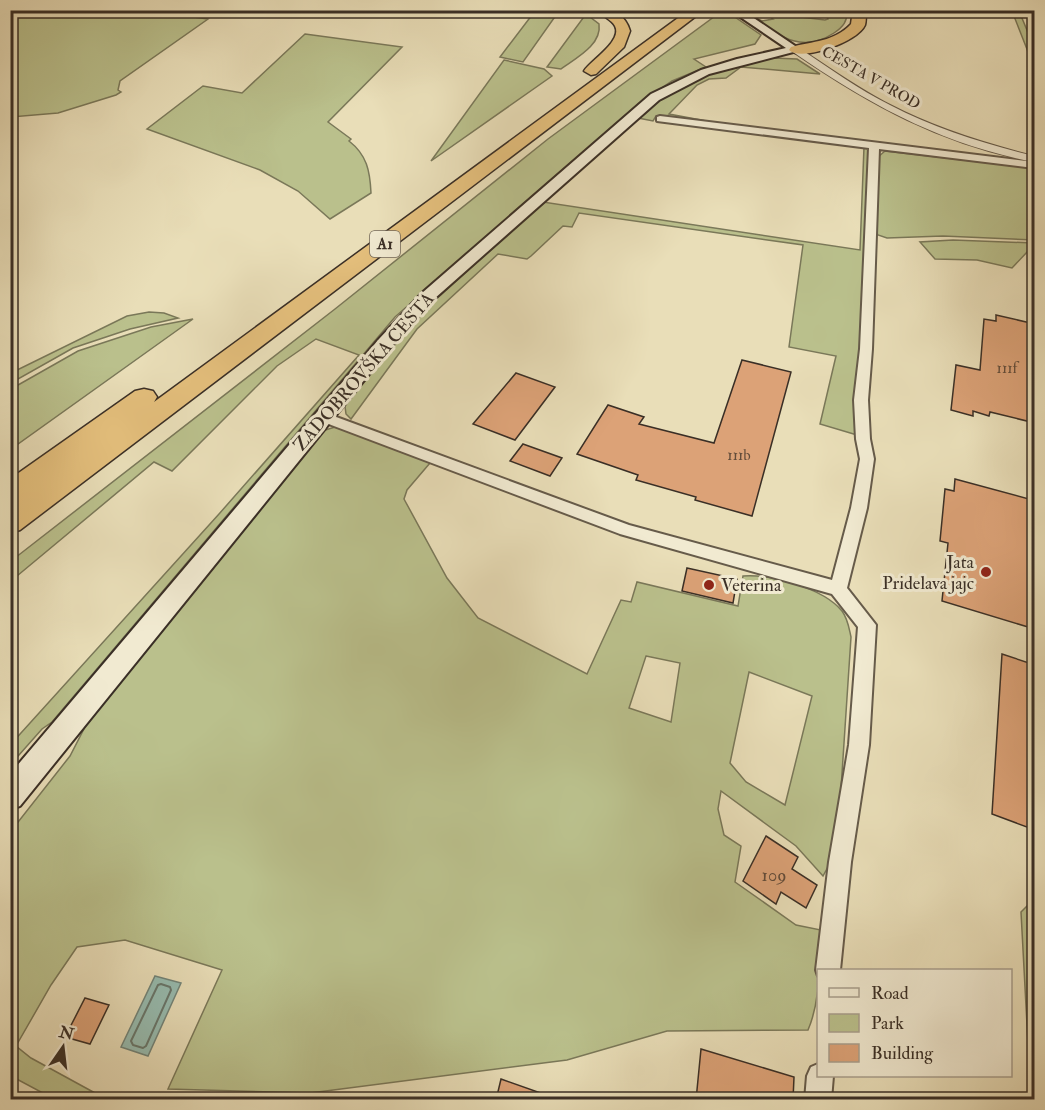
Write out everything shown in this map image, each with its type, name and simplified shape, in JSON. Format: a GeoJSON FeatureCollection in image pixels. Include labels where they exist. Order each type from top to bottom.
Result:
{"type":"FeatureCollection","features":[{"type":"Feature","properties":{"kind":"highway"},"geometry":{"type":"LineString","coordinates":[[588,76],[596,63],[616,48],[623,36],[621,23],[603,10]]}},
{"type":"Feature","properties":{"kind":"highway","name":"A1"},"geometry":{"type":"LineString","coordinates":[[10,494],[679,10]]}},
{"type":"Feature","properties":{"kind":"highway","name":"A1"},"geometry":{"type":"LineString","coordinates":[[10,522],[698,10]]}},
{"type":"Feature","properties":{"kind":"highway"},"geometry":{"type":"LineString","coordinates":[[796,51],[840,33],[850,22],[851,10]]}},
{"type":"Feature","properties":{"kind":"highway"},"geometry":{"type":"LineString","coordinates":[[796,51],[830,44],[846,37],[858,25],[860,10]]}},
{"type":"Feature","properties":{"kind":"main road"},"geometry":{"type":"LineString","coordinates":[[735,10],[796,51]]}},
{"type":"Feature","properties":{"kind":"main road","name":"ZADOBROVŠKA CESTA"},"geometry":{"type":"LineString","coordinates":[[10,796],[399,326],[428,296],[655,97],[681,82],[717,67],[796,51]]}},
{"type":"Feature","properties":{"kind":"street","name":"CESTA V PROD"},"geometry":{"type":"LineString","coordinates":[[796,51],[884,106],[911,120],[968,141],[1035,159]]}},
{"type":"Feature","properties":{"kind":"street"},"geometry":{"type":"LineString","coordinates":[[660,118],[1035,165]]}},
{"type":"Feature","properties":{"kind":"street"},"geometry":{"type":"LineString","coordinates":[[838,589],[859,508],[867,459],[863,439],[861,400],[866,349],[874,146]]}},
{"type":"Feature","properties":{"kind":"street"},"geometry":{"type":"LineString","coordinates":[[323,417],[626,530],[838,589],[867,625],[859,745],[840,862],[828,969]]}},
{"type":"Feature","properties":{"kind":"street"},"geometry":{"type":"LineString","coordinates":[[819,1100],[820,1077]]}},
{"type":"Feature","properties":{"kind":"green space"},"geometry":{"type":"Polygon","coordinates":[[[32,10],[151,11],[208,19],[120,81],[118,90],[121,92],[116,95],[58,113],[11,117],[11,21],[32,10]]]}},
{"type":"Feature","properties":{"kind":"green space"},"geometry":{"type":"Polygon","coordinates":[[[847,10],[847,17],[837,31],[821,40],[797,42],[775,33],[742,11],[762,21],[773,19],[762,11],[825,20],[828,19],[827,15],[788,11],[847,10]]]}},
{"type":"Feature","properties":{"kind":"green space"},"geometry":{"type":"Polygon","coordinates":[[[535,11],[559,11],[523,62],[500,57],[535,11]]]}},
{"type":"Feature","properties":{"kind":"green space"},"geometry":{"type":"Polygon","coordinates":[[[722,11],[726,11],[761,35],[755,44],[694,59],[706,67],[672,81],[641,102],[395,317],[52,722],[42,729],[11,764],[11,744],[359,355],[316,339],[277,366],[172,471],[154,462],[11,581],[11,561],[335,309],[548,139],[722,11]]]}},
{"type":"Feature","properties":{"kind":"green space"},"geometry":{"type":"Polygon","coordinates":[[[1012,11],[1019,11],[1034,47],[1034,67],[1012,11]]]}},
{"type":"Feature","properties":{"kind":"green space"},"geometry":{"type":"Polygon","coordinates":[[[586,14],[599,24],[599,32],[592,45],[561,69],[547,67],[586,14]]]}},
{"type":"Feature","properties":{"kind":"green space"},"geometry":{"type":"Polygon","coordinates":[[[305,34],[402,47],[328,122],[351,139],[349,141],[364,158],[370,178],[371,193],[330,219],[298,191],[260,170],[147,129],[203,86],[242,93],[305,34]]]}},
{"type":"Feature","properties":{"kind":"green space"},"geometry":{"type":"Polygon","coordinates":[[[773,58],[797,59],[820,74],[741,67],[726,78],[709,79],[697,85],[669,114],[717,123],[656,116],[653,121],[638,118],[684,85],[736,65],[773,58]]]}},
{"type":"Feature","properties":{"kind":"green space"},"geometry":{"type":"Polygon","coordinates":[[[504,60],[544,69],[552,76],[431,161],[504,60]]]}},
{"type":"Feature","properties":{"kind":"green space"},"geometry":{"type":"Polygon","coordinates":[[[864,147],[870,148],[857,435],[820,424],[836,356],[789,347],[803,245],[579,213],[572,227],[563,226],[527,259],[498,254],[417,329],[351,419],[346,414],[345,406],[349,397],[421,313],[543,202],[860,250],[864,147]]]}},
{"type":"Feature","properties":{"kind":"green space"},"geometry":{"type":"Polygon","coordinates":[[[885,151],[1034,168],[1034,240],[943,236],[887,238],[878,235],[875,229],[878,157],[885,151]]]}},
{"type":"Feature","properties":{"kind":"green space"},"geometry":{"type":"Polygon","coordinates":[[[953,240],[1034,243],[1034,252],[1029,250],[1012,268],[977,260],[935,259],[920,242],[953,240]]]}},
{"type":"Feature","properties":{"kind":"green space"},"geometry":{"type":"Polygon","coordinates":[[[149,312],[164,313],[178,318],[130,329],[73,348],[11,383],[11,373],[127,316],[149,312]]]}},
{"type":"Feature","properties":{"kind":"green space"},"geometry":{"type":"Polygon","coordinates":[[[193,319],[11,449],[11,389],[78,351],[151,327],[193,319]]]}},
{"type":"Feature","properties":{"kind":"green space"},"geometry":{"type":"Polygon","coordinates":[[[335,427],[399,449],[430,463],[407,490],[404,499],[447,578],[478,618],[587,674],[621,600],[631,602],[637,582],[738,606],[743,576],[768,577],[810,589],[842,611],[851,637],[835,854],[823,876],[796,846],[721,791],[718,809],[724,835],[741,846],[735,882],[796,925],[821,930],[817,994],[808,1030],[667,1031],[567,1060],[310,1093],[168,1089],[222,970],[125,940],[77,947],[51,985],[16,1046],[31,1058],[106,1099],[54,1099],[11,1076],[11,831],[70,756],[86,725],[319,432],[335,427]],[[646,656],[629,708],[671,722],[680,663],[646,656]],[[749,672],[730,763],[746,782],[785,805],[812,696],[749,672]]]}},
{"type":"Feature","properties":{"kind":"green space"},"geometry":{"type":"Polygon","coordinates":[[[1034,899],[1034,1099],[1031,1100],[1021,912],[1034,899]]]}},
{"type":"Feature","properties":{"kind":"water"},"geometry":{"type":"Polygon","coordinates":[[[155,976],[181,983],[148,1056],[121,1047],[155,976]]]}},
{"type":"Feature","properties":{"kind":"building"},"geometry":{"type":"Polygon","coordinates":[[[996,315],[1035,324],[1035,423],[990,412],[989,416],[973,411],[973,416],[951,410],[956,365],[980,370],[984,319],[996,321],[996,315]]]}},
{"type":"Feature","properties":{"kind":"building"},"geometry":{"type":"Polygon","coordinates":[[[742,360],[791,372],[752,516],[636,480],[638,475],[577,454],[608,405],[644,417],[639,424],[714,443],[742,360]]]}},
{"type":"Feature","properties":{"kind":"building"},"geometry":{"type":"Polygon","coordinates":[[[516,373],[555,387],[515,440],[473,424],[516,373]]]}},
{"type":"Feature","properties":{"kind":"building"},"geometry":{"type":"Polygon","coordinates":[[[523,444],[562,458],[550,476],[510,461],[523,444]]]}},
{"type":"Feature","properties":{"kind":"building","name":"Jata Pridelava jajc"},"geometry":{"type":"Polygon","coordinates":[[[955,479],[1029,499],[1028,627],[942,601],[948,543],[940,541],[945,489],[954,491],[955,479]]]}},
{"type":"Feature","properties":{"kind":"building","name":"Veterina"},"geometry":{"type":"Polygon","coordinates":[[[687,568],[737,579],[733,603],[682,591],[687,568]]]}},
{"type":"Feature","properties":{"kind":"building"},"geometry":{"type":"Polygon","coordinates":[[[1002,654],[1035,665],[1035,830],[992,814],[1002,654]]]}},
{"type":"Feature","properties":{"kind":"building"},"geometry":{"type":"Polygon","coordinates":[[[766,836],[798,857],[792,869],[817,885],[806,908],[781,892],[776,904],[743,881],[766,836]]]}},
{"type":"Feature","properties":{"kind":"building"},"geometry":{"type":"Polygon","coordinates":[[[85,998],[109,1005],[90,1044],[65,1037],[85,998]]]}},
{"type":"Feature","properties":{"kind":"building"},"geometry":{"type":"Polygon","coordinates":[[[701,1049],[794,1077],[793,1100],[696,1100],[701,1049]]]}},
{"type":"Feature","properties":{"kind":"building"},"geometry":{"type":"Polygon","coordinates":[[[501,1079],[552,1097],[552,1100],[496,1100],[501,1079]]]}},
{"type":"Feature","properties":{"kind":"place","name":"Jata Pridelava jajc"},"geometry":{"type":"Point","coordinates":[986,572]}},
{"type":"Feature","properties":{"kind":"place","name":"Veterina"},"geometry":{"type":"Point","coordinates":[709,585]}}]}
